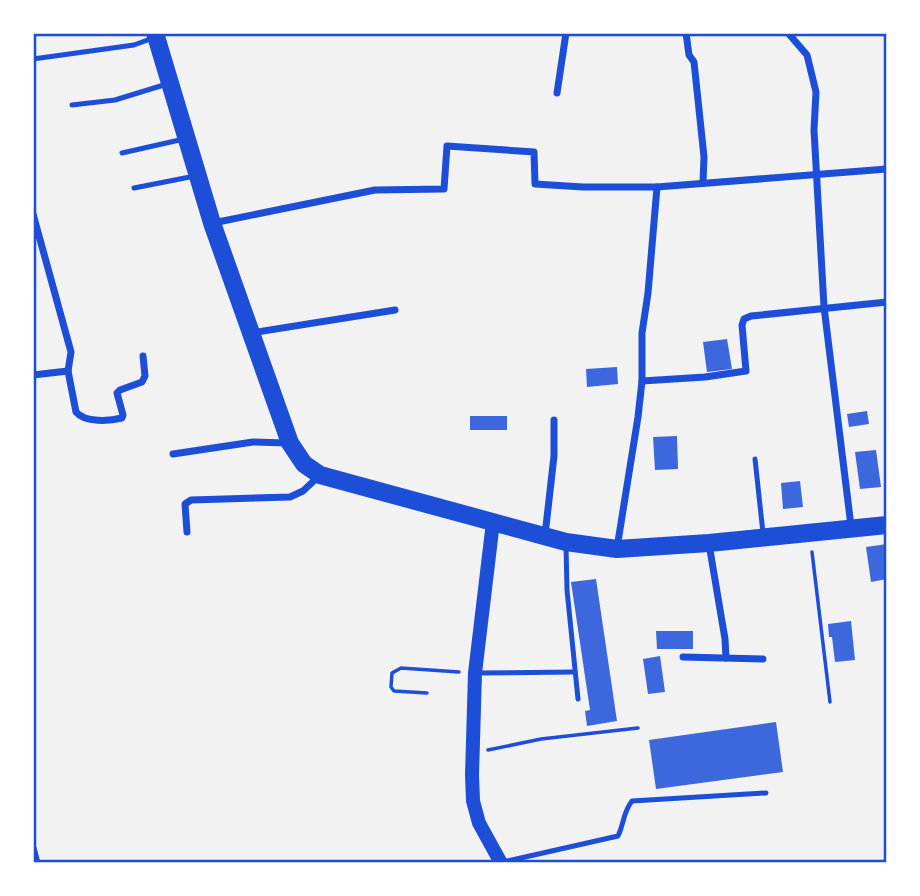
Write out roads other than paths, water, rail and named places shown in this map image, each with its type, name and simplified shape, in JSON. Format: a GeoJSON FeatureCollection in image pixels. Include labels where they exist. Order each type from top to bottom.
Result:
{"type":"FeatureCollection","features":[{"type":"Feature","properties":{"kind":"main road"},"geometry":{"type":"LineString","coordinates":[[155,35],[212,223],[290,443],[304,464],[320,475],[566,542],[617,549],[709,543],[887,525]]}},
{"type":"Feature","properties":{"kind":"main road"},"geometry":{"type":"LineString","coordinates":[[493,522],[475,673],[472,775],[473,801],[479,823],[501,863]]}},
{"type":"Feature","properties":{"kind":"street"},"geometry":{"type":"LineString","coordinates":[[557,93],[566,33]]}},
{"type":"Feature","properties":{"kind":"street"},"geometry":{"type":"LineString","coordinates":[[686,33],[689,55],[694,62],[704,158],[703,183]]}},
{"type":"Feature","properties":{"kind":"street"},"geometry":{"type":"LineString","coordinates":[[788,33],[807,55],[816,92],[814,130],[824,307],[851,528]]}},
{"type":"Feature","properties":{"kind":"street"},"geometry":{"type":"LineString","coordinates":[[212,223],[375,190],[444,189],[447,146],[534,152],[536,184],[583,187],[657,187],[887,169]]}},
{"type":"Feature","properties":{"kind":"street"},"geometry":{"type":"LineString","coordinates":[[617,549],[626,482],[634,450],[642,381],[642,333],[657,187]]}},
{"type":"Feature","properties":{"kind":"street"},"geometry":{"type":"LineString","coordinates":[[34,217],[71,352],[68,371],[76,412],[88,419],[122,418],[117,393],[142,382],[145,376],[143,356]]}},
{"type":"Feature","properties":{"kind":"street"},"geometry":{"type":"LineString","coordinates":[[642,381],[746,371],[742,325],[744,318],[887,302]]}},
{"type":"Feature","properties":{"kind":"street"},"geometry":{"type":"LineString","coordinates":[[251,333],[395,310]]}},
{"type":"Feature","properties":{"kind":"street"},"geometry":{"type":"LineString","coordinates":[[33,375],[68,371]]}},
{"type":"Feature","properties":{"kind":"street"},"geometry":{"type":"LineString","coordinates":[[545,536],[554,456],[554,420]]}},
{"type":"Feature","properties":{"kind":"street"},"geometry":{"type":"LineString","coordinates":[[173,454],[253,442],[290,443]]}},
{"type":"Feature","properties":{"kind":"street"},"geometry":{"type":"LineString","coordinates":[[187,532],[184,511],[185,504],[191,500],[290,496],[303,491],[320,475]]}},
{"type":"Feature","properties":{"kind":"street"},"geometry":{"type":"LineString","coordinates":[[709,543],[726,658]]}},
{"type":"Feature","properties":{"kind":"street"},"geometry":{"type":"LineString","coordinates":[[683,657],[763,659]]}},
{"type":"Feature","properties":{"kind":"street"},"geometry":{"type":"LineString","coordinates":[[33,848],[37,863]]}},
{"type":"Feature","properties":{"kind":"lane"},"geometry":{"type":"LineString","coordinates":[[33,59],[134,44],[155,35]]}},
{"type":"Feature","properties":{"kind":"lane"},"geometry":{"type":"LineString","coordinates":[[72,105],[116,100],[170,83]]}},
{"type":"Feature","properties":{"kind":"lane"},"geometry":{"type":"LineString","coordinates":[[122,153],[187,138]]}},
{"type":"Feature","properties":{"kind":"lane"},"geometry":{"type":"LineString","coordinates":[[134,188],[198,176]]}},
{"type":"Feature","properties":{"kind":"lane"},"geometry":{"type":"LineString","coordinates":[[755,459],[764,537]]}},
{"type":"Feature","properties":{"kind":"lane"},"geometry":{"type":"LineString","coordinates":[[566,542],[567,590],[578,699]]}},
{"type":"Feature","properties":{"kind":"lane"},"geometry":{"type":"LineString","coordinates":[[475,673],[575,672]]}},
{"type":"Feature","properties":{"kind":"lane"},"geometry":{"type":"LineString","coordinates":[[501,863],[618,836],[625,810],[632,801],[766,793]]}}]}
